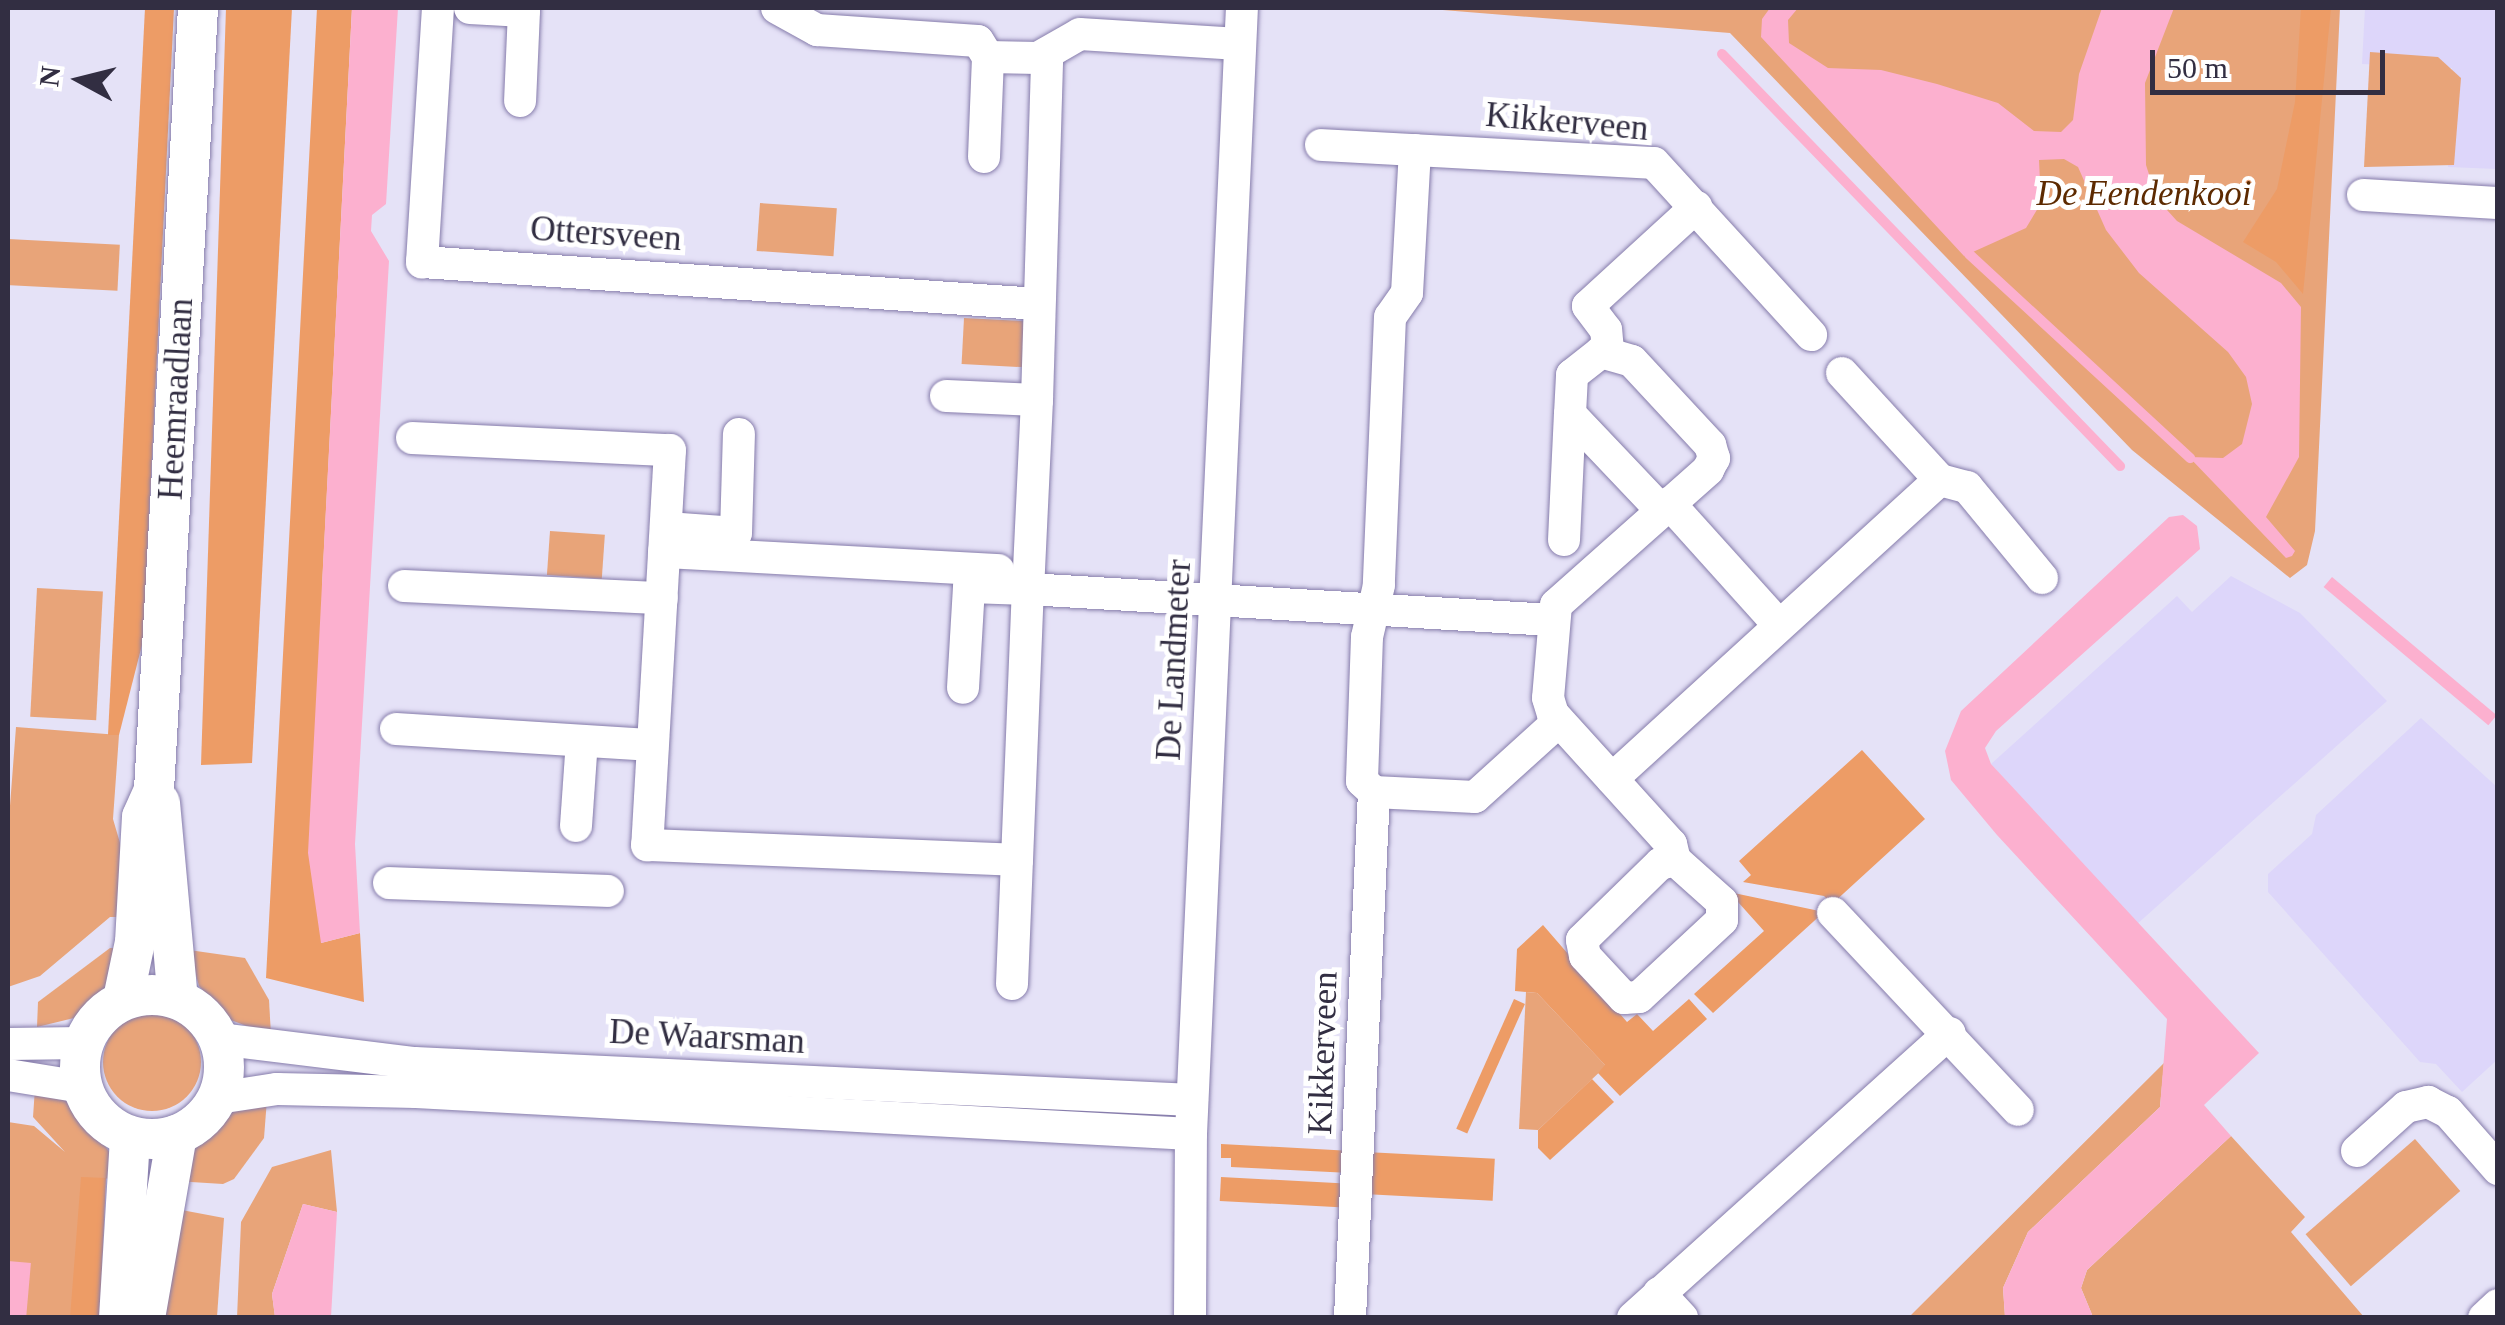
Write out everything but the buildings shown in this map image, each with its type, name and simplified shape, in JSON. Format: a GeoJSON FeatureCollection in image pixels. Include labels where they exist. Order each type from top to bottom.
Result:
{"type":"FeatureCollection","features":[{"type":"Feature","properties":{"kind":"main road","name":"Heemraadlaan"},"geometry":{"type":"LineString","coordinates":[[123,999],[135,942],[142,817],[154,790],[198,8]]}},
{"type":"Feature","properties":{"kind":"main road","name":"Heemraadlaan"},"geometry":{"type":"LineString","coordinates":[[154,790],[165,812],[178,998]]}},
{"type":"Feature","properties":{"kind":"main road"},"geometry":{"type":"LineString","coordinates":[[178,998],[210,1022],[219,1039],[224,1078],[218,1098],[200,1121],[177,1135],[130,1136],[100,1118],[82,1086],[83,1043],[106,1010],[123,999],[178,998]]}},
{"type":"Feature","properties":{"kind":"main road"},"geometry":{"type":"LineString","coordinates":[[146,1318],[177,1135]]}},
{"type":"Feature","properties":{"kind":"main road"},"geometry":{"type":"LineString","coordinates":[[119,1318],[130,1136]]}},
{"type":"Feature","properties":{"kind":"street","name":"Ottersveen"},"geometry":{"type":"LineString","coordinates":[[438,8],[422,262],[1038,304]]}},
{"type":"Feature","properties":{"kind":"street"},"geometry":{"type":"LineString","coordinates":[[470,8],[527,10],[520,101]]}},
{"type":"Feature","properties":{"kind":"street"},"geometry":{"type":"LineString","coordinates":[[777,8],[817,30],[978,41],[988,57],[984,157]]}},
{"type":"Feature","properties":{"kind":"street","name":"De Landmeter"},"geometry":{"type":"LineString","coordinates":[[1190,1318],[1192,1100],[1242,8]]}},
{"type":"Feature","properties":{"kind":"street"},"geometry":{"type":"LineString","coordinates":[[1012,984],[1046,54],[1073,21],[1239,44]]}},
{"type":"Feature","properties":{"kind":"street"},"geometry":{"type":"LineString","coordinates":[[988,57],[1046,54]]}},
{"type":"Feature","properties":{"kind":"street","name":"Kikkerveen"},"geometry":{"type":"LineString","coordinates":[[1320,146],[1654,163],[1810,335]]}},
{"type":"Feature","properties":{"kind":"street","name":"Kikkerveen"},"geometry":{"type":"LineString","coordinates":[[1350,1318],[1374,792],[1362,780],[1390,317],[1407,293],[1415,150]]}},
{"type":"Feature","properties":{"kind":"street"},"geometry":{"type":"LineString","coordinates":[[2363,195],[2498,203]]}},
{"type":"Feature","properties":{"kind":"street"},"geometry":{"type":"LineString","coordinates":[[1608,350],[1606,330],[1588,306],[1696,207]]}},
{"type":"Feature","properties":{"kind":"street"},"geometry":{"type":"LineString","coordinates":[[1564,540],[1572,375],[1608,350]]}},
{"type":"Feature","properties":{"kind":"street"},"geometry":{"type":"LineString","coordinates":[[1608,350],[1632,361],[1714,451],[1708,470],[1556,604],[1551,620],[1548,698],[1560,721],[1671,844],[1674,860],[1722,902],[1722,920],[1639,997],[1624,998],[1585,956],[1582,940],[1660,864],[1674,860]]}},
{"type":"Feature","properties":{"kind":"street"},"geometry":{"type":"LineString","coordinates":[[1842,373],[1940,480],[1967,487],[2042,578]]}},
{"type":"Feature","properties":{"kind":"street"},"geometry":{"type":"LineString","coordinates":[[946,396],[1036,400]]}},
{"type":"Feature","properties":{"kind":"street"},"geometry":{"type":"LineString","coordinates":[[1570,414],[1779,625]]}},
{"type":"Feature","properties":{"kind":"street"},"geometry":{"type":"LineString","coordinates":[[666,540],[736,533],[739,434]]}},
{"type":"Feature","properties":{"kind":"street"},"geometry":{"type":"LineString","coordinates":[[412,438],[670,450],[647,845],[1017,860]]}},
{"type":"Feature","properties":{"kind":"street"},"geometry":{"type":"LineString","coordinates":[[1612,779],[1940,480]]}},
{"type":"Feature","properties":{"kind":"street"},"geometry":{"type":"LineString","coordinates":[[666,540],[1217,603],[1551,620]]}},
{"type":"Feature","properties":{"kind":"street"},"geometry":{"type":"LineString","coordinates":[[964,688],[970,587],[1028,580]]}},
{"type":"Feature","properties":{"kind":"street"},"geometry":{"type":"LineString","coordinates":[[404,586],[662,598]]}},
{"type":"Feature","properties":{"kind":"street"},"geometry":{"type":"LineString","coordinates":[[1374,792],[1475,797],[1560,721]]}},
{"type":"Feature","properties":{"kind":"street"},"geometry":{"type":"LineString","coordinates":[[396,729],[652,745]]}},
{"type":"Feature","properties":{"kind":"street"},"geometry":{"type":"LineString","coordinates":[[576,826],[582,740]]}},
{"type":"Feature","properties":{"kind":"street"},"geometry":{"type":"LineString","coordinates":[[389,883],[608,891]]}},
{"type":"Feature","properties":{"kind":"street"},"geometry":{"type":"LineString","coordinates":[[1834,912],[2018,1110]]}},
{"type":"Feature","properties":{"kind":"street"},"geometry":{"type":"LineString","coordinates":[[1633,1318],[1949,1033]]}},
{"type":"Feature","properties":{"kind":"street","name":"De Waarsman"},"geometry":{"type":"LineString","coordinates":[[219,1039],[415,1062],[1192,1100]]}},
{"type":"Feature","properties":{"kind":"street"},"geometry":{"type":"LineString","coordinates":[[8,1044],[83,1043]]}},
{"type":"Feature","properties":{"kind":"street"},"geometry":{"type":"LineString","coordinates":[[8,1075],[82,1086]]}},
{"type":"Feature","properties":{"kind":"street","name":"De Waarsman"},"geometry":{"type":"LineString","coordinates":[[218,1098],[277,1089],[416,1092],[1191,1134]]}},
{"type":"Feature","properties":{"kind":"street"},"geometry":{"type":"LineString","coordinates":[[2358,1151],[2406,1108],[2428,1102],[2448,1112],[2498,1168]]}},
{"type":"Feature","properties":{"kind":"street"},"geometry":{"type":"LineString","coordinates":[[1659,1293],[1682,1318]]}},
{"type":"Feature","properties":{"kind":"street"},"geometry":{"type":"LineString","coordinates":[[2484,1318],[2498,1305]]}},
{"type":"Feature","properties":{"kind":"shaded area"},"geometry":{"type":"Polygon","coordinates":[[[145,8],[174,8],[143,641],[119,735],[108,735],[145,8]]]}},
{"type":"Feature","properties":{"kind":"shaded area"},"geometry":{"type":"Polygon","coordinates":[[[226,8],[292,8],[252,763],[201,765],[226,8]]]}},
{"type":"Feature","properties":{"kind":"shaded area"},"geometry":{"type":"Polygon","coordinates":[[[317,8],[352,8],[322,587],[321,943],[360,933],[364,1002],[266,978],[317,8]]]}},
{"type":"Feature","properties":{"kind":"shaded area"},"geometry":{"type":"Polygon","coordinates":[[[352,8],[398,8],[386,204],[372,215],[371,231],[389,261],[355,844],[360,933],[321,943],[308,853],[352,8]]]}},
{"type":"Feature","properties":{"kind":"shaded area"},"geometry":{"type":"Polygon","coordinates":[[[1770,8],[1798,8],[1788,20],[1789,43],[1828,68],[1881,70],[1937,84],[1998,103],[2034,131],[2061,132],[2073,120],[2079,74],[2102,8],[2174,8],[2145,83],[2146,165],[2157,199],[2177,221],[2281,283],[2301,307],[2299,457],[2266,517],[2295,551],[2292,556],[2286,558],[2189,457],[2223,458],[2242,444],[2252,404],[2246,377],[2228,352],[2139,273],[2106,230],[2078,167],[2064,159],[2039,160],[2041,203],[2026,228],[1964,256],[1761,37],[1762,19],[1770,8]]]}},
{"type":"Feature","properties":{"kind":"shaded area"},"geometry":{"type":"Polygon","coordinates":[[[2301,8],[2331,8],[2303,294],[2276,262],[2243,242],[2277,189],[2295,102],[2301,8]]]}},
{"type":"Feature","properties":{"kind":"shaded area"},"geometry":{"type":"Polygon","coordinates":[[[2365,8],[2497,8],[2497,169],[2448,167],[2452,68],[2362,64],[2365,8]]]}},
{"type":"Feature","properties":{"kind":"shaded area"},"geometry":{"type":"Polygon","coordinates":[[[2183,515],[2197,526],[2200,549],[1996,731],[1985,748],[1991,764],[2259,1053],[2204,1105],[2231,1136],[2087,1270],[2081,1288],[2093,1317],[2005,1317],[2003,1288],[2028,1232],[2160,1107],[2167,1019],[1951,780],[1945,751],[1961,711],[2169,517],[2183,515]]]}},
{"type":"Feature","properties":{"kind":"shaded area"},"geometry":{"type":"Polygon","coordinates":[[[2231,576],[2300,613],[2387,701],[2136,925],[1991,764],[2177,596],[2192,612],[2231,576]]]}},
{"type":"Feature","properties":{"kind":"shaded area"},"geometry":{"type":"Polygon","coordinates":[[[2332,577],[2497,715],[2488,725],[2324,587],[2332,577]]]}},
{"type":"Feature","properties":{"kind":"shaded area"},"geometry":{"type":"Polygon","coordinates":[[[2421,718],[2497,787],[2497,1060],[2462,1092],[2436,1064],[2420,1062],[2268,892],[2268,874],[2312,834],[2316,815],[2421,718]]]}},
{"type":"Feature","properties":{"kind":"shaded area"},"geometry":{"type":"Polygon","coordinates":[[[1862,750],[1925,819],[1832,904],[1824,896],[1743,882],[1751,875],[1739,861],[1862,750]]]}},
{"type":"Feature","properties":{"kind":"shaded area"},"geometry":{"type":"Polygon","coordinates":[[[1729,892],[1824,912],[1713,1013],[1694,994],[1764,931],[1729,892]]]}},
{"type":"Feature","properties":{"kind":"shaded area"},"geometry":{"type":"Polygon","coordinates":[[[1543,925],[1627,1022],[1637,1014],[1653,1031],[1689,999],[1707,1019],[1620,1096],[1598,1073],[1605,1065],[1537,993],[1515,991],[1517,949],[1543,925]]]}},
{"type":"Feature","properties":{"kind":"shaded area"},"geometry":{"type":"Polygon","coordinates":[[[1514,999],[1525,1004],[1467,1134],[1456,1129],[1514,999]]]}},
{"type":"Feature","properties":{"kind":"shaded area"},"geometry":{"type":"Polygon","coordinates":[[[1592,1079],[1614,1102],[1550,1160],[1538,1148],[1538,1130],[1592,1079]]]}},
{"type":"Feature","properties":{"kind":"shaded area"},"geometry":{"type":"Polygon","coordinates":[[[1221,1144],[1352,1151],[1350,1173],[1231,1167],[1231,1158],[1221,1158],[1221,1144]]]}},
{"type":"Feature","properties":{"kind":"shaded area"},"geometry":{"type":"Polygon","coordinates":[[[1366,1152],[1495,1159],[1493,1201],[1364,1194],[1366,1152]]]}},
{"type":"Feature","properties":{"kind":"shaded area"},"geometry":{"type":"Polygon","coordinates":[[[81,1177],[106,1178],[100,1317],[70,1318],[81,1177]]]}},
{"type":"Feature","properties":{"kind":"shaded area"},"geometry":{"type":"Polygon","coordinates":[[[1221,1177],[1350,1184],[1349,1208],[1220,1201],[1221,1177]]]}},
{"type":"Feature","properties":{"kind":"shaded area"},"geometry":{"type":"Polygon","coordinates":[[[303,1204],[337,1212],[331,1317],[275,1317],[272,1294],[303,1204]]]}},
{"type":"Feature","properties":{"kind":"shaded area"},"geometry":{"type":"Polygon","coordinates":[[[8,1261],[31,1263],[26,1318],[8,1317],[8,1261]]]}},
{"type":"Feature","properties":{"kind":"green space","name":"De Eendenkooi"},"geometry":{"type":"Polygon","coordinates":[[[1418,8],[2340,8],[2315,531],[2307,565],[2290,578],[2132,450],[1730,33],[1418,8]]]}},
{"type":"Feature","properties":{"kind":"green space"},"geometry":{"type":"Polygon","coordinates":[[[2370,52],[2438,57],[2461,78],[2454,165],[2364,167],[2370,52]]]}},
{"type":"Feature","properties":{"kind":"green space"},"geometry":{"type":"Polygon","coordinates":[[[760,203],[837,208],[833,256],[757,251],[760,203]]]}},
{"type":"Feature","properties":{"kind":"green space"},"geometry":{"type":"Polygon","coordinates":[[[8,239],[120,245],[117,291],[8,285],[8,239]]]}},
{"type":"Feature","properties":{"kind":"green space"},"geometry":{"type":"Polygon","coordinates":[[[964,318],[1027,321],[1025,367],[962,364],[964,318]]]}},
{"type":"Feature","properties":{"kind":"green space"},"geometry":{"type":"Polygon","coordinates":[[[550,531],[605,535],[602,579],[547,575],[550,531]]]}},
{"type":"Feature","properties":{"kind":"green space"},"geometry":{"type":"Polygon","coordinates":[[[37,588],[103,591],[96,720],[30,717],[37,588]]]}},
{"type":"Feature","properties":{"kind":"green space"},"geometry":{"type":"Polygon","coordinates":[[[16,727],[119,735],[113,819],[130,877],[128,917],[110,917],[40,976],[8,987],[8,832],[16,727]]]}},
{"type":"Feature","properties":{"kind":"green space"},"geometry":{"type":"Polygon","coordinates":[[[110,948],[125,948],[114,982],[74,1018],[37,1027],[38,1002],[110,948]]]}},
{"type":"Feature","properties":{"kind":"green space"},"geometry":{"type":"Polygon","coordinates":[[[189,950],[245,958],[269,1000],[271,1035],[228,1019],[199,986],[189,950]]]}},
{"type":"Feature","properties":{"kind":"green space"},"geometry":{"type":"Polygon","coordinates":[[[1526,992],[1537,993],[1606,1066],[1538,1130],[1519,1129],[1526,992]]]}},
{"type":"Feature","properties":{"kind":"green space"},"geometry":{"type":"Polygon","coordinates":[[[152,1013],[171,1016],[187,1027],[198,1043],[198,1081],[187,1097],[171,1108],[152,1111],[133,1108],[117,1097],[106,1081],[103,1062],[106,1043],[117,1027],[133,1016],[152,1013]]]}},
{"type":"Feature","properties":{"kind":"green space"},"geometry":{"type":"Polygon","coordinates":[[[2164,1063],[2160,1107],[2028,1232],[2003,1288],[2005,1317],[1908,1318],[2164,1063]]]}},
{"type":"Feature","properties":{"kind":"green space"},"geometry":{"type":"Polygon","coordinates":[[[35,1088],[73,1102],[113,1157],[116,1179],[95,1178],[96,1317],[8,1318],[8,1122],[34,1126],[65,1152],[33,1117],[35,1088]]]}},
{"type":"Feature","properties":{"kind":"green space"},"geometry":{"type":"Polygon","coordinates":[[[267,1099],[264,1138],[234,1179],[223,1184],[175,1181],[190,1143],[226,1112],[267,1099]]]}},
{"type":"Feature","properties":{"kind":"green space"},"geometry":{"type":"Polygon","coordinates":[[[2231,1136],[2305,1217],[2291,1232],[2364,1317],[2093,1317],[2081,1288],[2087,1270],[2231,1136]]]}},
{"type":"Feature","properties":{"kind":"green space"},"geometry":{"type":"Polygon","coordinates":[[[2415,1139],[2460,1191],[2351,1286],[2306,1234],[2415,1139]]]}},
{"type":"Feature","properties":{"kind":"green space"},"geometry":{"type":"Polygon","coordinates":[[[331,1150],[337,1212],[303,1204],[272,1294],[275,1317],[237,1318],[241,1222],[272,1167],[331,1150]]]}},
{"type":"Feature","properties":{"kind":"green space"},"geometry":{"type":"Polygon","coordinates":[[[171,1208],[224,1218],[217,1317],[154,1318],[171,1208]]]}},
{"type":"Feature","properties":{"kind":"waterway"},"geometry":{"type":"LineString","coordinates":[[1722,54],[2120,466]]}},
{"type":"Feature","properties":{"kind":"waterway"},"geometry":{"type":"LineString","coordinates":[[1969,254],[2190,458]]}}]}
